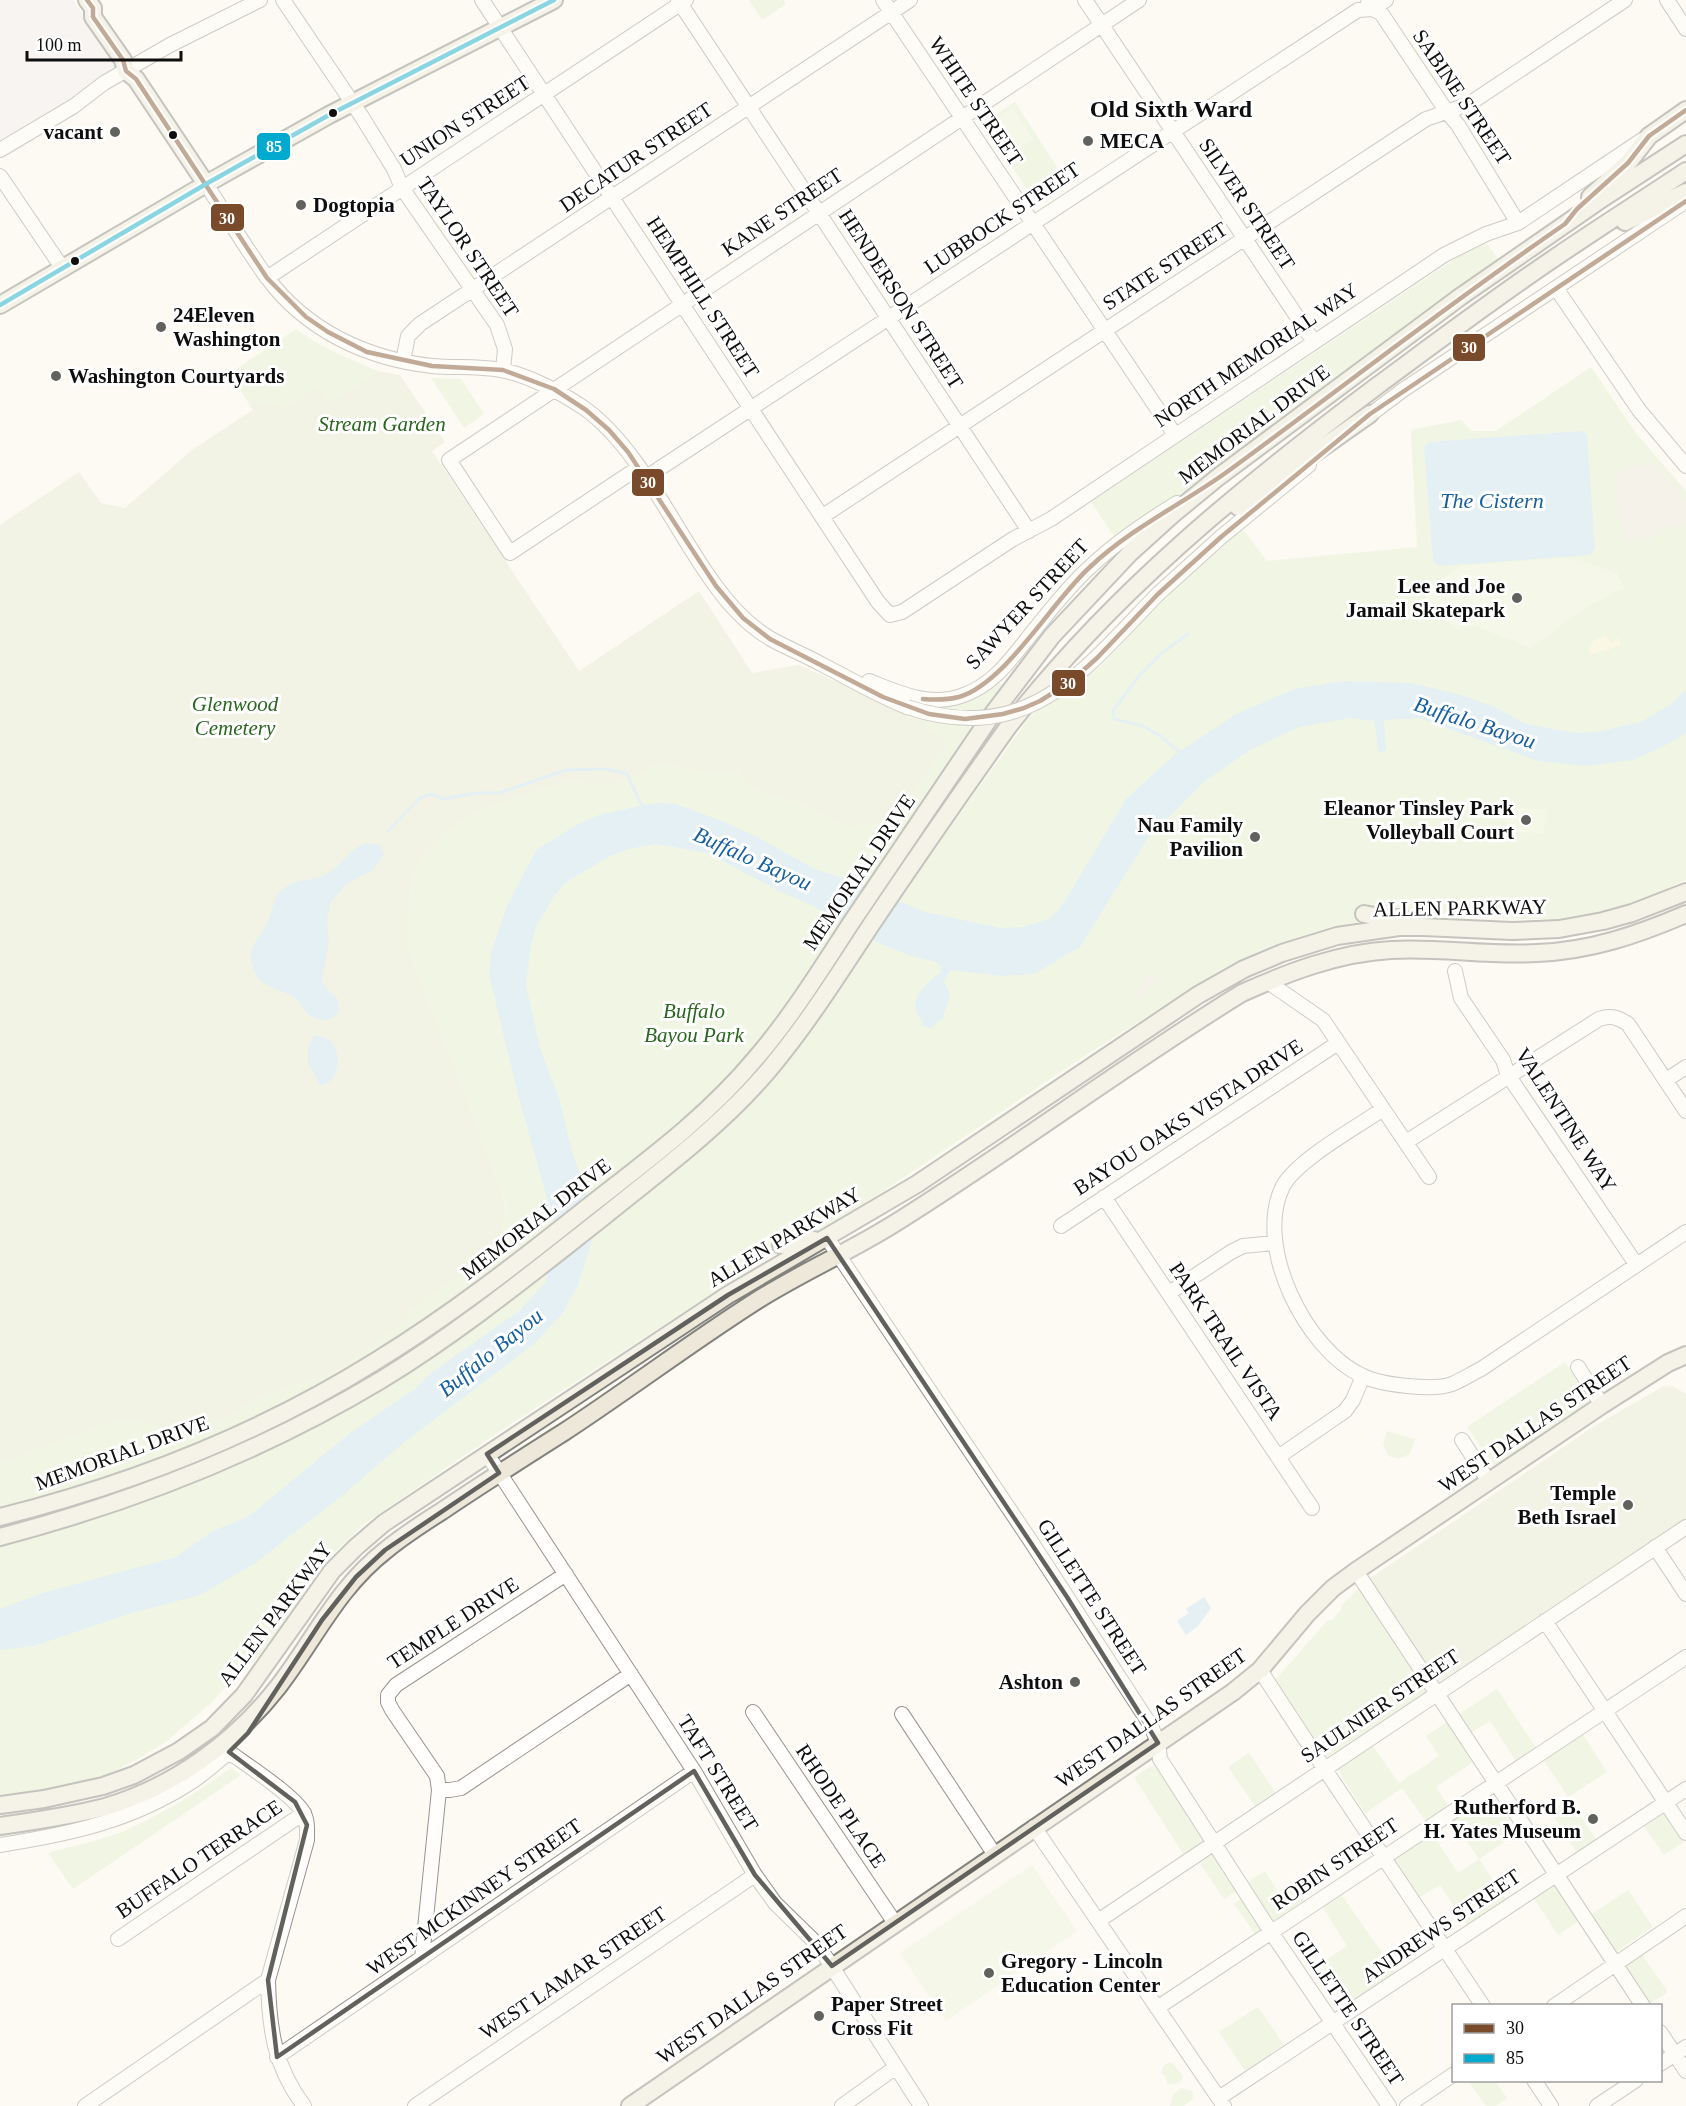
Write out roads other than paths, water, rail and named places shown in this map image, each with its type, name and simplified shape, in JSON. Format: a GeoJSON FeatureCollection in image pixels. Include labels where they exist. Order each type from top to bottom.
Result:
{"type":"FeatureCollection","features":[{"type":"Feature","properties":{"kind":"main road","name":"SAWYER STREET"},"geometry":{"type":"LineString","coordinates":[[76,0],[84,12],[93,16],[123,60],[126,71],[136,79],[206,184]]}},
{"type":"Feature","properties":{"kind":"main road","name":"SAWYER STREET"},"geometry":{"type":"LineString","coordinates":[[87,0],[93,8],[93,16]]}},
{"type":"Feature","properties":{"kind":"main road"},"geometry":{"type":"LineString","coordinates":[[0,305],[206,184],[352,103],[554,0]]}},
{"type":"Feature","properties":{"kind":"main road"},"geometry":{"type":"LineString","coordinates":[[1565,224],[1577,209],[1628,163],[1649,136],[1686,110]]}},
{"type":"Feature","properties":{"kind":"main road","name":"MEMORIAL DRIVE"},"geometry":{"type":"LineString","coordinates":[[0,1517],[90,1492],[215,1445],[320,1393],[420,1333],[492,1283],[683,1132],[734,1083],[783,1023],[991,716],[1052,636],[1130,554],[1218,478],[1460,297],[1686,144]]}},
{"type":"Feature","properties":{"kind":"main road","name":"MEMORIAL DRIVE"},"geometry":{"type":"LineString","coordinates":[[0,1537],[95,1510],[158,1488],[223,1461],[308,1420],[383,1379],[502,1298],[694,1145],[746,1095],[796,1035],[919,854],[1008,727],[1038,689],[1114,607],[1174,548],[1288,452],[1467,320],[1686,171]]}},
{"type":"Feature","properties":{"kind":"main road"},"geometry":{"type":"LineString","coordinates":[[1589,235],[1600,234],[1686,192]]}},
{"type":"Feature","properties":{"kind":"main road"},"geometry":{"type":"LineString","coordinates":[[1174,548],[1230,513],[1370,414]]}},
{"type":"Feature","properties":{"kind":"main road","name":"ALLEN PARKWAY"},"geometry":{"type":"LineString","coordinates":[[0,1805],[44,1799],[103,1786],[134,1775],[179,1751],[212,1728],[244,1695],[332,1571],[356,1547],[402,1511],[729,1295],[917,1184],[1198,995],[1260,961],[1315,942],[1358,933],[1423,927],[1489,930],[1559,929],[1578,926],[1632,914],[1686,892]]}},
{"type":"Feature","properties":{"kind":"main road"},"geometry":{"type":"LineString","coordinates":[[1365,914],[1385,918],[1441,918],[1489,930]]}},
{"type":"Feature","properties":{"kind":"main road","name":"ALLEN PARKWAY"},"geometry":{"type":"LineString","coordinates":[[0,1826],[84,1811],[137,1795],[190,1769],[218,1748],[276,1689],[322,1620],[356,1576],[385,1550],[627,1390],[752,1304],[897,1222],[1242,993],[1308,966],[1370,953],[1406,950],[1537,954],[1592,947],[1626,938],[1686,914]]}},
{"type":"Feature","properties":{"kind":"main road"},"geometry":{"type":"LineString","coordinates":[[1653,928],[1686,920]]}},
{"type":"Feature","properties":{"kind":"main road"},"geometry":{"type":"LineString","coordinates":[[781,1245],[827,1238]]}},
{"type":"Feature","properties":{"kind":"main road","name":"WEST DALLAS STREET"},"geometry":{"type":"LineString","coordinates":[[630,2106],[1233,1692],[1260,1670],[1307,1614],[1333,1588],[1356,1571],[1602,1405],[1686,1355]]}},
{"type":"Feature","properties":{"kind":"main road"},"geometry":{"type":"LineString","coordinates":[[229,1752],[248,1733],[276,1689]]}},
{"type":"Feature","properties":{"kind":"street"},"geometry":{"type":"LineString","coordinates":[[0,150],[74,106],[105,83],[170,45],[260,0]]}},
{"type":"Feature","properties":{"kind":"street","name":"TAYLOR STREET"},"geometry":{"type":"LineString","coordinates":[[283,0],[394,169],[402,188],[497,325],[505,349],[503,370]]}},
{"type":"Feature","properties":{"kind":"street","name":"HEMPHILL STREET"},"geometry":{"type":"LineString","coordinates":[[482,0],[878,602],[890,615]]}},
{"type":"Feature","properties":{"kind":"street","name":"WHITE STREET"},"geometry":{"type":"LineString","coordinates":[[883,0],[1175,435]]}},
{"type":"Feature","properties":{"kind":"street","name":"DECATUR STREET"},"geometry":{"type":"LineString","coordinates":[[403,361],[406,341],[412,330],[910,0]]}},
{"type":"Feature","properties":{"kind":"street","name":"SILVER STREET"},"geometry":{"type":"LineString","coordinates":[[1085,0],[1314,342]]}},
{"type":"Feature","properties":{"kind":"street","name":"KANE STREET"},"geometry":{"type":"LineString","coordinates":[[510,553],[449,460],[1139,0]]}},
{"type":"Feature","properties":{"kind":"street","name":"LUBBOCK STREET"},"geometry":{"type":"LineString","coordinates":[[510,553],[751,409],[1358,10],[1369,4],[1386,0]]}},
{"type":"Feature","properties":{"kind":"street","name":"STATE STREET"},"geometry":{"type":"LineString","coordinates":[[823,516],[1426,119],[1468,104],[1625,0]]}},
{"type":"Feature","properties":{"kind":"street"},"geometry":{"type":"LineString","coordinates":[[1667,0],[1686,29]]}},
{"type":"Feature","properties":{"kind":"street","name":"UNION STREET"},"geometry":{"type":"LineString","coordinates":[[267,278],[682,1]]}},
{"type":"Feature","properties":{"kind":"street","name":"HENDERSON STREET"},"geometry":{"type":"LineString","coordinates":[[682,1],[749,107],[1029,531]]}},
{"type":"Feature","properties":{"kind":"street","name":"SABINE STREET"},"geometry":{"type":"LineString","coordinates":[[1369,4],[1381,13],[1477,155],[1518,223]]}},
{"type":"Feature","properties":{"kind":"street","name":"NORTH MEMORIAL WAY"},"geometry":{"type":"LineString","coordinates":[[890,615],[902,612],[1012,539],[1051,519],[1444,255],[1486,234],[1518,223],[1649,136]]}},
{"type":"Feature","properties":{"kind":"street"},"geometry":{"type":"LineString","coordinates":[[0,176],[63,269]]}},
{"type":"Feature","properties":{"kind":"street","name":"SAWYER STREET"},"geometry":{"type":"LineString","coordinates":[[206,184],[267,278],[306,317],[328,333],[367,352],[403,361],[432,366],[503,370],[554,389],[586,410],[609,430],[628,452],[716,586],[743,618],[770,639],[907,707],[942,717],[965,719],[1003,714],[1040,701],[1070,682],[1084,671],[1158,594],[1221,537],[1370,414],[1686,201]]}},
{"type":"Feature","properties":{"kind":"street"},"geometry":{"type":"LineString","coordinates":[[1556,288],[1639,410],[1686,466]]}},
{"type":"Feature","properties":{"kind":"street","name":"SAWYER STREET"},"geometry":{"type":"LineString","coordinates":[[820,663],[920,699],[941,700],[979,689],[1010,661],[1035,628],[1089,568],[1147,522],[1218,478]]}},
{"type":"Feature","properties":{"kind":"street","name":"VALENTINE WAY"},"geometry":{"type":"LineString","coordinates":[[1455,971],[1461,998],[1503,1060],[1508,1076],[1636,1264]]}},
{"type":"Feature","properties":{"kind":"street"},"geometry":{"type":"LineString","coordinates":[[1268,982],[1323,1020],[1430,1177]]}},
{"type":"Feature","properties":{"kind":"street"},"geometry":{"type":"LineString","coordinates":[[1406,1142],[1599,1019],[1610,1015],[1628,1024],[1686,1111]]}},
{"type":"Feature","properties":{"kind":"street","name":"BAYOU OAKS VISTA DRIVE"},"geometry":{"type":"LineString","coordinates":[[1061,1226],[1338,1043]]}},
{"type":"Feature","properties":{"kind":"street"},"geometry":{"type":"LineString","coordinates":[[1666,1080],[1686,1067]]}},
{"type":"Feature","properties":{"kind":"street"},"geometry":{"type":"LineString","coordinates":[[1383,1109],[1299,1165],[1284,1185],[1277,1203],[1275,1244],[1285,1281],[1307,1323],[1332,1354],[1363,1376],[1419,1387],[1450,1385],[1481,1369],[1686,1232]]}},
{"type":"Feature","properties":{"kind":"street","name":"PARK TRAIL VISTA"},"geometry":{"type":"LineString","coordinates":[[1104,1197],[1312,1508]]}},
{"type":"Feature","properties":{"kind":"street","name":"GILLETTE STREET"},"geometry":{"type":"LineString","coordinates":[[827,1238],[1151,1726],[1158,1743],[1160,1759],[1271,1932],[1389,2106]]}},
{"type":"Feature","properties":{"kind":"street"},"geometry":{"type":"LineString","coordinates":[[1169,1293],[1243,1246],[1275,1244]]}},
{"type":"Feature","properties":{"kind":"street"},"geometry":{"type":"LineString","coordinates":[[1578,1367],[1602,1405]]}},
{"type":"Feature","properties":{"kind":"street"},"geometry":{"type":"LineString","coordinates":[[1278,1457],[1345,1412],[1363,1376]]}},
{"type":"Feature","properties":{"kind":"street"},"geometry":{"type":"LineString","coordinates":[[1461,1440],[1489,1482]]}},
{"type":"Feature","properties":{"kind":"street","name":"TAFT STREET"},"geometry":{"type":"LineString","coordinates":[[487,1454],[694,1771],[755,1875],[775,1903],[818,1945],[921,2106]]}},
{"type":"Feature","properties":{"kind":"street","name":"SAULNIER STREET"},"geometry":{"type":"LineString","coordinates":[[1098,1921],[1686,1527]]}},
{"type":"Feature","properties":{"kind":"street"},"geometry":{"type":"LineString","coordinates":[[1655,1547],[1686,1594]]}},
{"type":"Feature","properties":{"kind":"street"},"geometry":{"type":"LineString","coordinates":[[1356,1571],[1642,2004]]}},
{"type":"Feature","properties":{"kind":"street","name":"TEMPLE DRIVE"},"geometry":{"type":"LineString","coordinates":[[422,1958],[439,1790],[437,1776],[388,1702],[388,1695],[391,1689],[566,1574]]}},
{"type":"Feature","properties":{"kind":"street"},"geometry":{"type":"LineString","coordinates":[[1545,1621],[1686,1833]]}},
{"type":"Feature","properties":{"kind":"street","name":"ROBIN STREET"},"geometry":{"type":"LineString","coordinates":[[1157,2007],[1686,1657]]}},
{"type":"Feature","properties":{"kind":"street"},"geometry":{"type":"LineString","coordinates":[[1260,1670],[1482,2004]]}},
{"type":"Feature","properties":{"kind":"street"},"geometry":{"type":"LineString","coordinates":[[439,1790],[461,1788],[631,1674]]}},
{"type":"Feature","properties":{"kind":"street","name":"RHODE PLACE"},"geometry":{"type":"LineString","coordinates":[[753,1713],[895,1923]]}},
{"type":"Feature","properties":{"kind":"street"},"geometry":{"type":"LineString","coordinates":[[902,1714],[995,1855]]}},
{"type":"Feature","properties":{"kind":"street"},"geometry":{"type":"LineString","coordinates":[[0,1845],[80,1831],[126,1816],[157,1803],[194,1780],[229,1752],[295,1802],[304,1813],[307,1840],[268,1980],[270,2029],[277,2057],[287,2079],[304,2106]]}},
{"type":"Feature","properties":{"kind":"street","name":"WEST MCKINNEY STREET"},"geometry":{"type":"LineString","coordinates":[[277,2057],[694,1771]]}},
{"type":"Feature","properties":{"kind":"street","name":"ANDREWS STREET"},"geometry":{"type":"LineString","coordinates":[[1221,2102],[1334,2023],[1686,1789]]}},
{"type":"Feature","properties":{"kind":"street","name":"BUFFALO TERRACE"},"geometry":{"type":"LineString","coordinates":[[118,1939],[304,1813]]}},
{"type":"Feature","properties":{"kind":"street"},"geometry":{"type":"LineString","coordinates":[[1034,1827],[1221,2102]]}},
{"type":"Feature","properties":{"kind":"street","name":"WEST LAMAR STREET"},"geometry":{"type":"LineString","coordinates":[[415,2106],[755,1875]]}},
{"type":"Feature","properties":{"kind":"street"},"geometry":{"type":"LineString","coordinates":[[1557,2004],[1686,1916]]}},
{"type":"Feature","properties":{"kind":"street"},"geometry":{"type":"LineString","coordinates":[[85,2106],[268,1980]]}},
{"type":"Feature","properties":{"kind":"street"},"geometry":{"type":"LineString","coordinates":[[1662,2034],[1681,2051],[1686,2071]]}},
{"type":"Feature","properties":{"kind":"street"},"geometry":{"type":"LineString","coordinates":[[1662,2063],[1681,2051]]}},
{"type":"Feature","properties":{"kind":"street"},"geometry":{"type":"LineString","coordinates":[[842,2106],[897,2067]]}},
{"type":"Feature","properties":{"kind":"street"},"geometry":{"type":"LineString","coordinates":[[1407,2106],[1452,2075]]}},
{"type":"Feature","properties":{"kind":"street"},"geometry":{"type":"LineString","coordinates":[[1535,2082],[1551,2106]]}},
{"type":"Feature","properties":{"kind":"street"},"geometry":{"type":"LineString","coordinates":[[1597,2106],[1633,2082]]}},
{"type":"Feature","properties":{"kind":"water","name":"The Cistern"},"geometry":{"type":"Polygon","coordinates":[[[1582,431],[1587,435],[1595,548],[1590,555],[1439,566],[1433,561],[1424,447],[1429,442],[1582,431]]]}},
{"type":"Feature","properties":{"kind":"water","name":"Buffalo Bayou"},"geometry":{"type":"Polygon","coordinates":[[[1342,681],[1410,683],[1458,694],[1495,707],[1526,724],[1576,733],[1596,732],[1641,722],[1670,705],[1686,690],[1686,733],[1633,760],[1586,766],[1538,761],[1419,718],[1384,720],[1386,750],[1379,753],[1374,721],[1350,718],[1299,727],[1252,749],[1205,781],[1148,838],[1080,947],[1034,974],[1003,976],[950,970],[944,982],[950,994],[943,1018],[933,1026],[933,1029],[922,1026],[923,1022],[915,1008],[918,995],[923,988],[940,973],[941,967],[937,962],[911,956],[881,944],[813,906],[707,853],[656,844],[629,849],[610,856],[562,886],[552,899],[536,927],[531,945],[526,985],[540,1048],[560,1101],[572,1152],[585,1188],[592,1241],[578,1285],[563,1313],[534,1344],[401,1445],[343,1495],[254,1564],[200,1595],[132,1613],[34,1646],[0,1650],[0,1609],[43,1593],[176,1557],[213,1531],[249,1516],[350,1433],[415,1389],[432,1372],[518,1312],[546,1282],[553,1220],[518,1095],[489,975],[491,952],[507,906],[536,850],[578,824],[599,815],[643,805],[676,804],[757,837],[815,869],[856,883],[925,912],[1001,928],[1023,927],[1049,919],[1061,907],[1126,799],[1173,756],[1236,714],[1295,689],[1342,681]]]}},
{"type":"Feature","properties":{"kind":"water"},"geometry":{"type":"Polygon","coordinates":[[[368,843],[380,845],[384,855],[373,870],[346,884],[331,902],[327,919],[329,944],[322,977],[328,990],[338,999],[339,1011],[333,1018],[316,1019],[307,1013],[292,996],[259,979],[252,964],[252,950],[266,926],[279,892],[294,883],[328,873],[356,848],[368,843]]]}},
{"type":"Feature","properties":{"kind":"water"},"geometry":{"type":"Polygon","coordinates":[[[314,1036],[324,1037],[332,1042],[338,1059],[334,1077],[328,1083],[320,1085],[308,1063],[308,1046],[314,1036]]]}},
{"type":"Feature","properties":{"kind":"water"},"geometry":{"type":"Polygon","coordinates":[[[1204,1597],[1211,1608],[1198,1626],[1186,1635],[1177,1621],[1189,1613],[1186,1609],[1204,1597]]]}},
{"type":"Feature","properties":{"kind":"waterway"},"geometry":{"type":"LineString","coordinates":[[1181,753],[1159,735],[1143,726],[1114,719],[1113,711],[1139,676],[1163,652],[1188,634]]}},
{"type":"Feature","properties":{"kind":"waterway"},"geometry":{"type":"LineString","coordinates":[[388,831],[420,798],[431,794],[443,799],[476,793],[499,793],[567,770],[606,769],[627,774],[643,808]]}},
{"type":"Feature","properties":{"kind":"place","name":"vacant"},"geometry":{"type":"Point","coordinates":[115,132]}},
{"type":"Feature","properties":{"kind":"place","name":"MECA"},"geometry":{"type":"Point","coordinates":[1088,141]}},
{"type":"Feature","properties":{"kind":"place","name":"Dogtopia"},"geometry":{"type":"Point","coordinates":[301,205]}},
{"type":"Feature","properties":{"kind":"place","name":"24Eleven Washington"},"geometry":{"type":"Point","coordinates":[161,327]}},
{"type":"Feature","properties":{"kind":"place","name":"Washington Courtyards"},"geometry":{"type":"Point","coordinates":[56,376]}},
{"type":"Feature","properties":{"kind":"place","name":"Lee and Joe Jamail Skatepark"},"geometry":{"type":"Point","coordinates":[1517,598]}},
{"type":"Feature","properties":{"kind":"place","name":"Eleanor Tinsley Park Volleyball Court"},"geometry":{"type":"Point","coordinates":[1526,820]}},
{"type":"Feature","properties":{"kind":"place","name":"Nau Family Pavilion"},"geometry":{"type":"Point","coordinates":[1255,837]}},
{"type":"Feature","properties":{"kind":"place","name":"Temple Beth Israel"},"geometry":{"type":"Point","coordinates":[1628,1505]}},
{"type":"Feature","properties":{"kind":"place","name":"Ashton"},"geometry":{"type":"Point","coordinates":[1075,1682]}},
{"type":"Feature","properties":{"kind":"place","name":"Rutherford B. H. Yates Museum"},"geometry":{"type":"Point","coordinates":[1593,1819]}},
{"type":"Feature","properties":{"kind":"place","name":"Gregory - Lincoln Education Center"},"geometry":{"type":"Point","coordinates":[989,1973]}},
{"type":"Feature","properties":{"kind":"place","name":"Paper Street Cross Fit"},"geometry":{"type":"Point","coordinates":[819,2016]}},
{"type":"Feature","properties":{"kind":"district","name":"Old Sixth Ward"},"geometry":{"type":"Point","coordinates":[1171,109]}},
{"type":"Feature","properties":{"kind":"park label","name":"Stream Garden"},"geometry":{"type":"Point","coordinates":[382,424]}},
{"type":"Feature","properties":{"kind":"park label","name":"Glenwood Cemetery"},"geometry":{"type":"Point","coordinates":[235,716]}},
{"type":"Feature","properties":{"kind":"park label","name":"Buffalo Bayou Park"},"geometry":{"type":"Point","coordinates":[694,1023]}}]}
